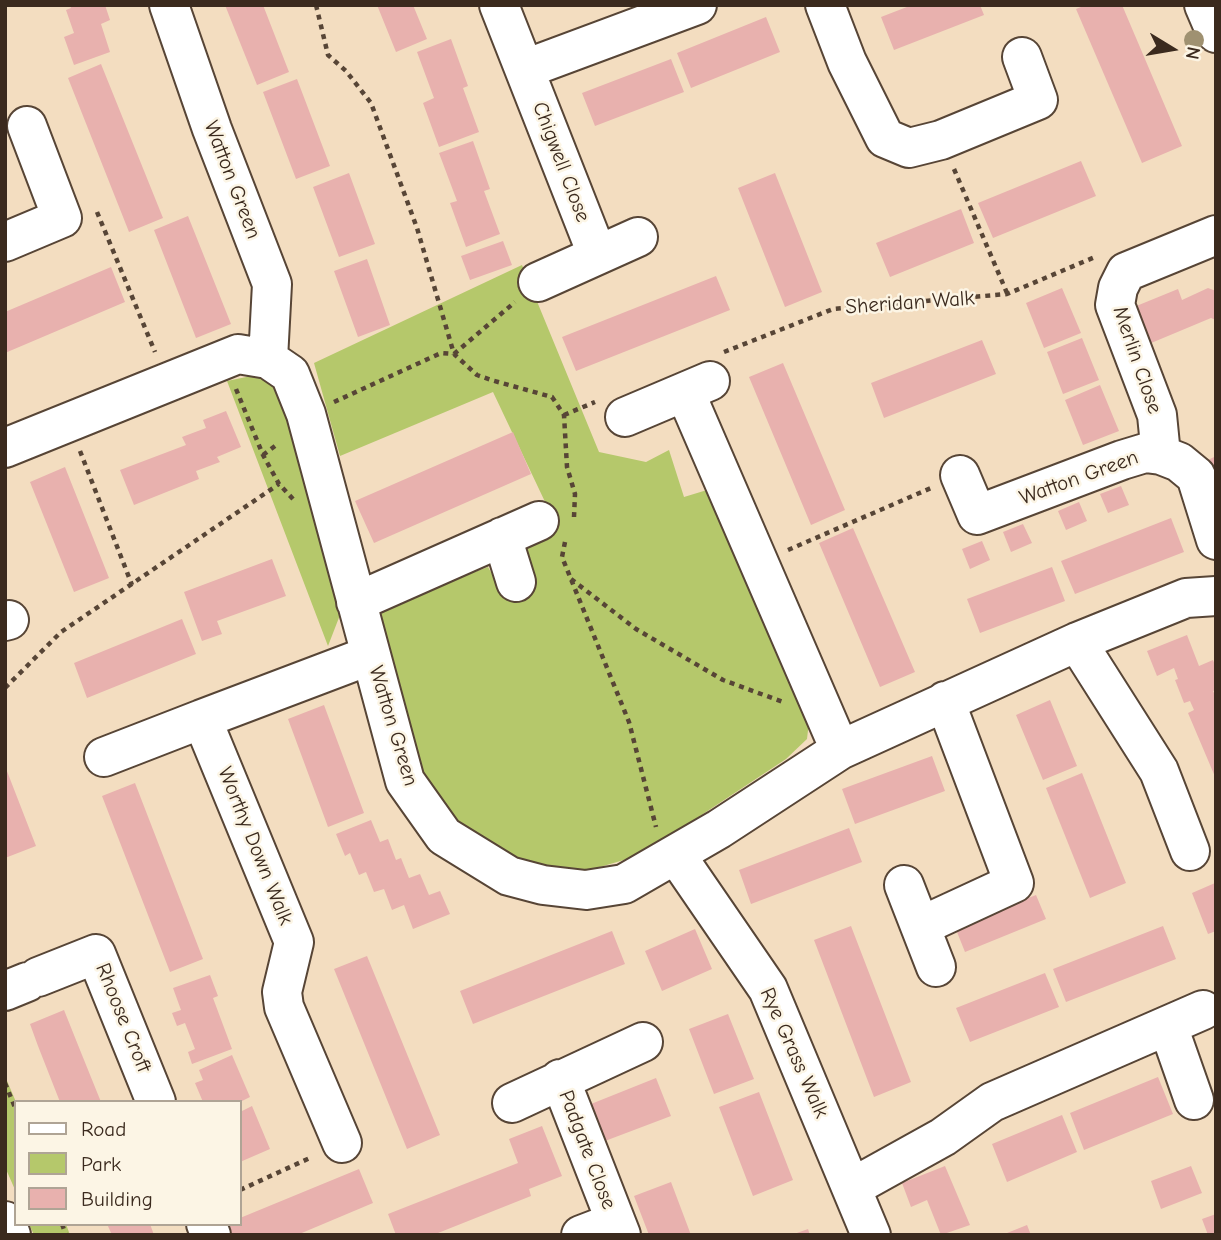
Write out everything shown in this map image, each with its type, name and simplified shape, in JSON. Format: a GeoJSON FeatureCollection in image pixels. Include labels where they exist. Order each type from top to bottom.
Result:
{"type":"FeatureCollection","features":[{"type":"Feature","properties":{"kind":"street","name":"Watton Green"},"geometry":{"type":"LineString","coordinates":[[169,5],[212,129],[272,284],[268,359],[290,374],[306,414],[405,781],[444,836],[509,876],[543,885],[586,890],[624,884],[676,855],[833,734],[945,701],[1077,642],[1185,598],[1216,596]]}},
{"type":"Feature","properties":{"kind":"street","name":"Chigwell Close"},"geometry":{"type":"LineString","coordinates":[[499,5],[597,254]]}},
{"type":"Feature","properties":{"kind":"street"},"geometry":{"type":"LineString","coordinates":[[525,69],[697,5]]}},
{"type":"Feature","properties":{"kind":"street"},"geometry":{"type":"LineString","coordinates":[[825,5],[847,62],[885,138],[909,148],[941,140],[1038,100],[1021,57]]}},
{"type":"Feature","properties":{"kind":"street"},"geometry":{"type":"LineString","coordinates":[[1204,5],[1216,33]]}},
{"type":"Feature","properties":{"kind":"street"},"geometry":{"type":"LineString","coordinates":[[5,242],[62,218],[27,126]]}},
{"type":"Feature","properties":{"kind":"street"},"geometry":{"type":"LineString","coordinates":[[538,282],[638,237]]}},
{"type":"Feature","properties":{"kind":"street","name":"Merlin Close"},"geometry":{"type":"LineString","coordinates":[[1161,455],[1157,415],[1115,305],[1118,288],[1126,272],[1213,244]]}},
{"type":"Feature","properties":{"kind":"street"},"geometry":{"type":"LineString","coordinates":[[5,449],[238,354],[268,359]]}},
{"type":"Feature","properties":{"kind":"street"},"geometry":{"type":"LineString","coordinates":[[614,408],[704,376],[759,562],[833,734]]}},
{"type":"Feature","properties":{"kind":"street","name":"Watton Green"},"geometry":{"type":"LineString","coordinates":[[960,475],[977,515],[1122,460],[1145,453],[1161,455],[1179,462],[1196,476],[1216,540]]}},
{"type":"Feature","properties":{"kind":"street"},"geometry":{"type":"LineString","coordinates":[[356,602],[502,537],[558,529]]}},
{"type":"Feature","properties":{"kind":"street"},"geometry":{"type":"LineString","coordinates":[[502,537],[516,582]]}},
{"type":"Feature","properties":{"kind":"street"},"geometry":{"type":"LineString","coordinates":[[1077,642],[1159,771],[1190,851]]}},
{"type":"Feature","properties":{"kind":"street"},"geometry":{"type":"LineString","coordinates":[[104,757],[371,655]]}},
{"type":"Feature","properties":{"kind":"street"},"geometry":{"type":"LineString","coordinates":[[921,926],[1014,883],[945,701]]}},
{"type":"Feature","properties":{"kind":"street","name":"Worthy Down Walk"},"geometry":{"type":"LineString","coordinates":[[202,719],[295,942],[282,992],[284,1007],[342,1143]]}},
{"type":"Feature","properties":{"kind":"street","name":"Rye Grass Walk"},"geometry":{"type":"LineString","coordinates":[[676,855],[768,989],[871,1235]]}},
{"type":"Feature","properties":{"kind":"street"},"geometry":{"type":"LineString","coordinates":[[904,886],[936,967]]}},
{"type":"Feature","properties":{"kind":"street","name":"Rhoose Croft"},"geometry":{"type":"LineString","coordinates":[[24,983],[96,954],[155,1100]]}},
{"type":"Feature","properties":{"kind":"street"},"geometry":{"type":"LineString","coordinates":[[853,1187],[943,1137],[992,1102],[1203,1010]]}},
{"type":"Feature","properties":{"kind":"street"},"geometry":{"type":"LineString","coordinates":[[1168,1026],[1194,1100]]}},
{"type":"Feature","properties":{"kind":"street","name":"Padgate Close"},"geometry":{"type":"LineString","coordinates":[[512,1103],[643,1042]]}},
{"type":"Feature","properties":{"kind":"street","name":"Padgate Close"},"geometry":{"type":"LineString","coordinates":[[560,1079],[605,1230]]}},
{"type":"Feature","properties":{"kind":"street"},"geometry":{"type":"LineString","coordinates":[[5,1221],[11,1235]]}},
{"type":"Feature","properties":{"kind":"path"},"geometry":{"type":"LineString","coordinates":[[316,5],[328,55],[346,71],[371,103],[417,228],[454,354],[477,375],[552,397],[564,415],[567,467],[575,494],[574,519],[558,529],[562,557],[629,722],[656,818],[657,837],[676,855]]}},
{"type":"Feature","properties":{"kind":"path"},"geometry":{"type":"LineString","coordinates":[[941,140],[1007,293]]}},
{"type":"Feature","properties":{"kind":"path"},"geometry":{"type":"LineString","coordinates":[[62,218],[95,209],[168,382]]}},
{"type":"Feature","properties":{"kind":"path","name":"Sheridan Walk"},"geometry":{"type":"LineString","coordinates":[[704,376],[833,309],[977,299],[1007,293],[1100,255]]}},
{"type":"Feature","properties":{"kind":"path"},"geometry":{"type":"LineString","coordinates":[[306,414],[441,353],[454,354],[538,282]]}},
{"type":"Feature","properties":{"kind":"path"},"geometry":{"type":"LineString","coordinates":[[5,688],[61,632],[279,484],[263,455],[224,359]]}},
{"type":"Feature","properties":{"kind":"path"},"geometry":{"type":"LineString","coordinates":[[564,415],[614,408]]}},
{"type":"Feature","properties":{"kind":"path"},"geometry":{"type":"LineString","coordinates":[[70,424],[132,585]]}},
{"type":"Feature","properties":{"kind":"path"},"geometry":{"type":"LineString","coordinates":[[759,562],[960,475]]}},
{"type":"Feature","properties":{"kind":"path"},"geometry":{"type":"LineString","coordinates":[[570,579],[636,629],[723,680],[833,734]]}},
{"type":"Feature","properties":{"kind":"path"},"geometry":{"type":"LineString","coordinates":[[5,1083],[14,1105]]}},
{"type":"Feature","properties":{"kind":"path"},"geometry":{"type":"LineString","coordinates":[[242,1189],[342,1143]]}},
{"type":"Feature","properties":{"kind":"green space"},"geometry":{"type":"Polygon","coordinates":[[[522,265],[599,452],[646,462],[669,450],[684,497],[707,490],[810,713],[807,739],[786,759],[641,855],[593,869],[552,870],[508,857],[448,820],[416,777],[375,622],[389,604],[488,567],[503,593],[524,550],[556,525],[493,392],[340,456],[314,363],[522,265]]]}},
{"type":"Feature","properties":{"kind":"green space"},"geometry":{"type":"Polygon","coordinates":[[[256,375],[269,378],[290,398],[340,615],[328,646],[227,381],[256,375]]]}},
{"type":"Feature","properties":{"kind":"green space"},"geometry":{"type":"Polygon","coordinates":[[[5,1076],[15,1100],[14,1187],[5,1167],[5,1076]]]}},
{"type":"Feature","properties":{"kind":"green space"},"geometry":{"type":"Polygon","coordinates":[[[30,1226],[67,1226],[70,1235],[34,1235],[30,1226]]]}},
{"type":"Feature","properties":{"kind":"building"},"geometry":{"type":"Polygon","coordinates":[[[70,5],[105,5],[110,20],[101,24],[110,52],[74,65],[64,37],[74,33],[66,10],[71,8],[70,5]]]}},
{"type":"Feature","properties":{"kind":"building"},"geometry":{"type":"Polygon","coordinates":[[[225,5],[263,5],[289,72],[257,85],[225,5]]]}},
{"type":"Feature","properties":{"kind":"building"},"geometry":{"type":"Polygon","coordinates":[[[377,5],[413,5],[427,39],[396,52],[377,5]]]}},
{"type":"Feature","properties":{"kind":"building"},"geometry":{"type":"Polygon","coordinates":[[[912,5],[980,5],[984,15],[894,50],[881,17],[912,5]]]}},
{"type":"Feature","properties":{"kind":"building"},"geometry":{"type":"Polygon","coordinates":[[[1086,5],[1122,5],[1182,146],[1142,163],[1076,9],[1086,5]]]}},
{"type":"Feature","properties":{"kind":"building"},"geometry":{"type":"Polygon","coordinates":[[[766,17],[780,52],[691,88],[677,53],[766,17]]]}},
{"type":"Feature","properties":{"kind":"building"},"geometry":{"type":"Polygon","coordinates":[[[451,39],[468,86],[463,88],[479,132],[439,147],[423,103],[434,98],[417,52],[451,39]]]}},
{"type":"Feature","properties":{"kind":"building"},"geometry":{"type":"Polygon","coordinates":[[[671,59],[684,92],[595,126],[582,93],[671,59]]]}},
{"type":"Feature","properties":{"kind":"building"},"geometry":{"type":"Polygon","coordinates":[[[101,64],[163,218],[129,232],[68,78],[101,64]]]}},
{"type":"Feature","properties":{"kind":"building"},"geometry":{"type":"Polygon","coordinates":[[[297,79],[330,166],[296,179],[263,92],[297,79]]]}},
{"type":"Feature","properties":{"kind":"building"},"geometry":{"type":"Polygon","coordinates":[[[473,141],[490,189],[484,191],[500,234],[466,247],[450,203],[457,201],[439,153],[473,141]]]}},
{"type":"Feature","properties":{"kind":"building"},"geometry":{"type":"Polygon","coordinates":[[[1081,161],[1096,196],[993,238],[978,203],[1081,161]]]}},
{"type":"Feature","properties":{"kind":"building"},"geometry":{"type":"Polygon","coordinates":[[[349,173],[375,244],[339,257],[313,187],[349,173]]]}},
{"type":"Feature","properties":{"kind":"building"},"geometry":{"type":"Polygon","coordinates":[[[775,173],[822,292],[785,307],[738,188],[775,173]]]}},
{"type":"Feature","properties":{"kind":"building"},"geometry":{"type":"Polygon","coordinates":[[[961,209],[974,243],[890,277],[876,243],[961,209]]]}},
{"type":"Feature","properties":{"kind":"building"},"geometry":{"type":"Polygon","coordinates":[[[188,216],[231,324],[196,338],[154,230],[188,216]]]}},
{"type":"Feature","properties":{"kind":"building"},"geometry":{"type":"Polygon","coordinates":[[[503,241],[512,265],[470,280],[461,256],[503,241]]]}},
{"type":"Feature","properties":{"kind":"building"},"geometry":{"type":"Polygon","coordinates":[[[367,259],[390,325],[358,337],[334,271],[367,259]]]}},
{"type":"Feature","properties":{"kind":"building"},"geometry":{"type":"Polygon","coordinates":[[[111,267],[125,302],[5,353],[5,312],[111,267]]]}},
{"type":"Feature","properties":{"kind":"building"},"geometry":{"type":"Polygon","coordinates":[[[716,276],[730,310],[576,371],[562,337],[716,276]]]}},
{"type":"Feature","properties":{"kind":"building"},"geometry":{"type":"Polygon","coordinates":[[[1062,288],[1081,333],[1044,348],[1026,303],[1062,288]]]}},
{"type":"Feature","properties":{"kind":"building"},"geometry":{"type":"Polygon","coordinates":[[[1208,288],[1216,291],[1216,320],[1211,318],[1144,346],[1129,309],[1178,289],[1182,300],[1208,288]]]}},
{"type":"Feature","properties":{"kind":"building"},"geometry":{"type":"Polygon","coordinates":[[[1082,338],[1099,380],[1063,394],[1047,352],[1082,338]]]}},
{"type":"Feature","properties":{"kind":"building"},"geometry":{"type":"Polygon","coordinates":[[[982,340],[996,374],[884,418],[871,383],[982,340]]]}},
{"type":"Feature","properties":{"kind":"building"},"geometry":{"type":"Polygon","coordinates":[[[783,363],[845,510],[811,525],[749,377],[783,363]]]}},
{"type":"Feature","properties":{"kind":"building"},"geometry":{"type":"Polygon","coordinates":[[[1100,385],[1119,431],[1083,445],[1065,400],[1100,385]]]}},
{"type":"Feature","properties":{"kind":"building"},"geometry":{"type":"Polygon","coordinates":[[[226,411],[241,447],[217,457],[220,462],[196,471],[199,479],[134,505],[120,470],[186,445],[182,437],[206,428],[203,420],[226,411]]]}},
{"type":"Feature","properties":{"kind":"building"},"geometry":{"type":"Polygon","coordinates":[[[513,432],[531,474],[374,543],[355,501],[513,432]]]}},
{"type":"Feature","properties":{"kind":"building"},"geometry":{"type":"Polygon","coordinates":[[[1216,456],[1216,477],[1208,460],[1216,456]]]}},
{"type":"Feature","properties":{"kind":"building"},"geometry":{"type":"Polygon","coordinates":[[[65,467],[109,578],[74,592],[30,482],[65,467]]]}},
{"type":"Feature","properties":{"kind":"building"},"geometry":{"type":"Polygon","coordinates":[[[1121,486],[1129,505],[1108,513],[1100,494],[1121,486]]]}},
{"type":"Feature","properties":{"kind":"building"},"geometry":{"type":"Polygon","coordinates":[[[1079,502],[1087,521],[1066,530],[1058,511],[1079,502]]]}},
{"type":"Feature","properties":{"kind":"building"},"geometry":{"type":"Polygon","coordinates":[[[1171,518],[1184,552],[1075,594],[1061,561],[1171,518]]]}},
{"type":"Feature","properties":{"kind":"building"},"geometry":{"type":"Polygon","coordinates":[[[1023,524],[1032,543],[1011,552],[1003,532],[1023,524]]]}},
{"type":"Feature","properties":{"kind":"building"},"geometry":{"type":"Polygon","coordinates":[[[853,528],[915,672],[880,687],[819,543],[853,528]]]}},
{"type":"Feature","properties":{"kind":"building"},"geometry":{"type":"Polygon","coordinates":[[[982,541],[990,560],[970,569],[962,549],[982,541]]]}},
{"type":"Feature","properties":{"kind":"building"},"geometry":{"type":"Polygon","coordinates":[[[272,559],[286,596],[217,621],[222,634],[202,641],[184,592],[272,559]]]}},
{"type":"Feature","properties":{"kind":"building"},"geometry":{"type":"Polygon","coordinates":[[[1052,567],[1065,601],[980,633],[967,599],[1052,567]]]}},
{"type":"Feature","properties":{"kind":"building"},"geometry":{"type":"Polygon","coordinates":[[[182,619],[196,654],[87,698],[74,663],[182,619]]]}},
{"type":"Feature","properties":{"kind":"building"},"geometry":{"type":"Polygon","coordinates":[[[1187,635],[1199,666],[1213,660],[1216,667],[1216,690],[1213,691],[1216,697],[1216,779],[1188,713],[1194,710],[1190,701],[1184,703],[1175,680],[1178,679],[1174,668],[1157,676],[1147,651],[1187,635]]]}},
{"type":"Feature","properties":{"kind":"building"},"geometry":{"type":"Polygon","coordinates":[[[1050,700],[1077,766],[1043,780],[1016,715],[1050,700]]]}},
{"type":"Feature","properties":{"kind":"building"},"geometry":{"type":"Polygon","coordinates":[[[324,705],[364,813],[328,827],[288,719],[324,705]]]}},
{"type":"Feature","properties":{"kind":"building"},"geometry":{"type":"Polygon","coordinates":[[[932,756],[945,791],[855,824],[842,789],[932,756]]]}},
{"type":"Feature","properties":{"kind":"building"},"geometry":{"type":"Polygon","coordinates":[[[5,766],[36,846],[5,858],[5,766]]]}},
{"type":"Feature","properties":{"kind":"building"},"geometry":{"type":"Polygon","coordinates":[[[1082,773],[1126,883],[1090,898],[1046,788],[1082,773]]]}},
{"type":"Feature","properties":{"kind":"building"},"geometry":{"type":"Polygon","coordinates":[[[135,783],[203,959],[170,972],[102,796],[135,783]]]}},
{"type":"Feature","properties":{"kind":"building"},"geometry":{"type":"Polygon","coordinates":[[[371,820],[380,842],[388,839],[396,860],[401,858],[409,878],[420,874],[429,895],[440,891],[450,914],[413,929],[404,905],[392,910],[384,889],[374,892],[366,872],[359,875],[350,853],[345,856],[336,834],[371,820]]]}},
{"type":"Feature","properties":{"kind":"building"},"geometry":{"type":"Polygon","coordinates":[[[849,828],[862,862],[751,904],[739,870],[849,828]]]}},
{"type":"Feature","properties":{"kind":"building"},"geometry":{"type":"Polygon","coordinates":[[[1215,883],[1216,931],[1208,934],[1192,893],[1215,883]]]}},
{"type":"Feature","properties":{"kind":"building"},"geometry":{"type":"Polygon","coordinates":[[[1036,895],[1046,919],[965,952],[955,927],[1036,895]]]}},
{"type":"Feature","properties":{"kind":"building"},"geometry":{"type":"Polygon","coordinates":[[[851,926],[911,1082],[874,1097],[814,940],[851,926]]]}},
{"type":"Feature","properties":{"kind":"building"},"geometry":{"type":"Polygon","coordinates":[[[1163,926],[1176,959],[1066,1002],[1053,969],[1163,926]]]}},
{"type":"Feature","properties":{"kind":"building"},"geometry":{"type":"Polygon","coordinates":[[[695,929],[712,969],[662,991],[645,951],[695,929]]]}},
{"type":"Feature","properties":{"kind":"building"},"geometry":{"type":"Polygon","coordinates":[[[612,931],[625,964],[473,1024],[460,991],[612,931]]]}},
{"type":"Feature","properties":{"kind":"building"},"geometry":{"type":"Polygon","coordinates":[[[367,956],[440,1135],[407,1149],[334,969],[367,956]]]}},
{"type":"Feature","properties":{"kind":"building"},"geometry":{"type":"Polygon","coordinates":[[[1045,973],[1059,1007],[970,1042],[956,1008],[1045,973]]]}},
{"type":"Feature","properties":{"kind":"building"},"geometry":{"type":"Polygon","coordinates":[[[210,975],[218,996],[213,998],[232,1049],[192,1064],[188,1052],[195,1049],[185,1023],[177,1026],[172,1013],[181,1010],[173,988],[210,975]]]}},
{"type":"Feature","properties":{"kind":"building"},"geometry":{"type":"Polygon","coordinates":[[[64,1010],[100,1100],[59,1100],[30,1024],[64,1010]]]}},
{"type":"Feature","properties":{"kind":"building"},"geometry":{"type":"Polygon","coordinates":[[[728,1014],[754,1079],[714,1094],[689,1029],[728,1014]]]}},
{"type":"Feature","properties":{"kind":"building"},"geometry":{"type":"Polygon","coordinates":[[[232,1055],[250,1097],[242,1101],[202,1100],[195,1083],[203,1080],[199,1070],[232,1055]]]}},
{"type":"Feature","properties":{"kind":"building"},"geometry":{"type":"Polygon","coordinates":[[[1158,1077],[1173,1114],[1084,1150],[1070,1113],[1158,1077]]]}},
{"type":"Feature","properties":{"kind":"building"},"geometry":{"type":"Polygon","coordinates":[[[656,1078],[671,1116],[605,1141],[591,1104],[656,1078]]]}},
{"type":"Feature","properties":{"kind":"building"},"geometry":{"type":"Polygon","coordinates":[[[759,1092],[793,1180],[753,1196],[719,1107],[759,1092]]]}},
{"type":"Feature","properties":{"kind":"building"},"geometry":{"type":"Polygon","coordinates":[[[252,1106],[270,1149],[242,1161],[242,1111],[252,1106]]]}},
{"type":"Feature","properties":{"kind":"building"},"geometry":{"type":"Polygon","coordinates":[[[1062,1115],[1077,1152],[1007,1182],[992,1144],[1062,1115]]]}},
{"type":"Feature","properties":{"kind":"building"},"geometry":{"type":"Polygon","coordinates":[[[542,1126],[562,1176],[529,1189],[531,1196],[433,1235],[396,1235],[388,1214],[518,1163],[509,1139],[542,1126]]]}},
{"type":"Feature","properties":{"kind":"building"},"geometry":{"type":"Polygon","coordinates":[[[945,1166],[970,1225],[941,1235],[927,1200],[911,1207],[902,1183],[945,1166]]]}},
{"type":"Feature","properties":{"kind":"building"},"geometry":{"type":"Polygon","coordinates":[[[1191,1166],[1202,1193],[1161,1209],[1151,1181],[1191,1166]]]}},
{"type":"Feature","properties":{"kind":"building"},"geometry":{"type":"Polygon","coordinates":[[[359,1169],[373,1203],[297,1235],[231,1235],[228,1226],[242,1226],[242,1217],[359,1169]]]}},
{"type":"Feature","properties":{"kind":"building"},"geometry":{"type":"Polygon","coordinates":[[[671,1182],[691,1235],[649,1235],[634,1196],[671,1182]]]}},
{"type":"Feature","properties":{"kind":"building"},"geometry":{"type":"Polygon","coordinates":[[[1216,1214],[1216,1235],[1208,1235],[1202,1219],[1216,1214]]]}},
{"type":"Feature","properties":{"kind":"building"},"geometry":{"type":"Polygon","coordinates":[[[1027,1225],[1031,1235],[1002,1235],[1027,1225]]]}},
{"type":"Feature","properties":{"kind":"building"},"geometry":{"type":"Polygon","coordinates":[[[108,1226],[151,1226],[154,1235],[112,1235],[108,1226]]]}},
{"type":"Feature","properties":{"kind":"building"},"geometry":{"type":"Polygon","coordinates":[[[808,1229],[810,1235],[794,1235],[794,1234],[808,1229]]]}}]}
